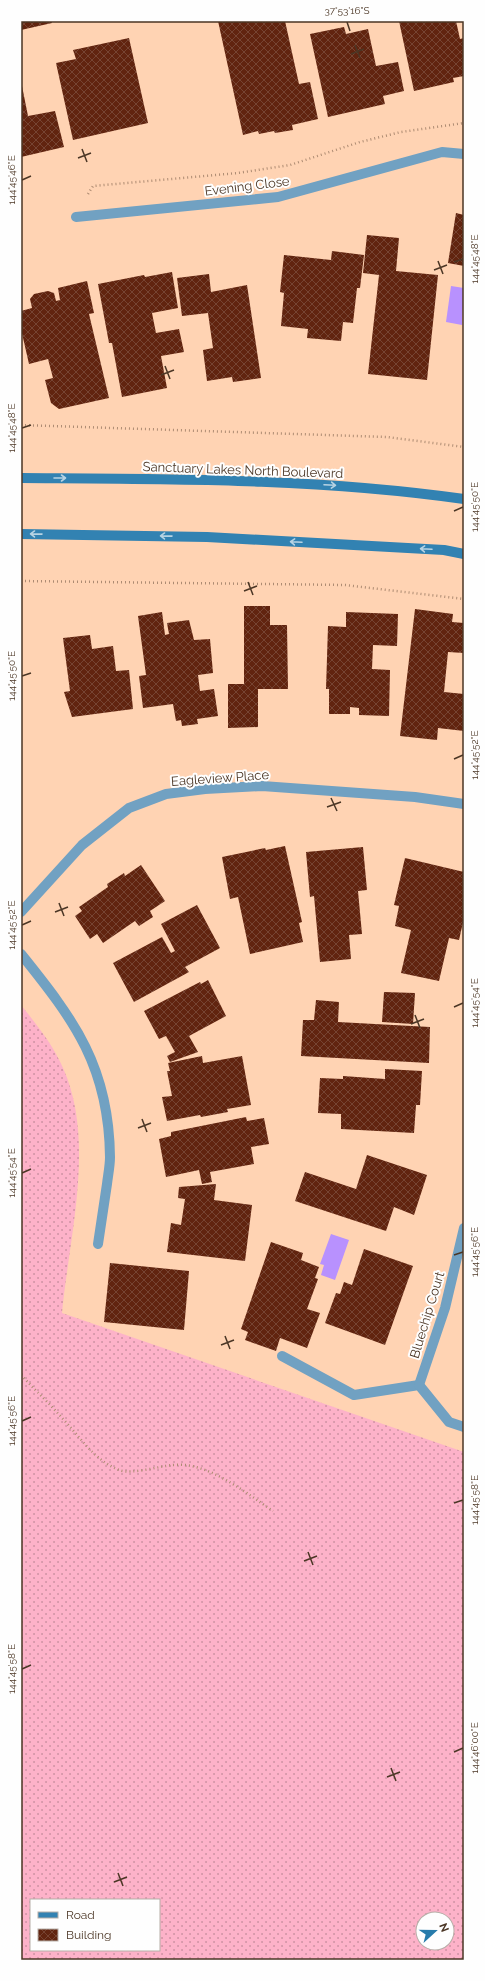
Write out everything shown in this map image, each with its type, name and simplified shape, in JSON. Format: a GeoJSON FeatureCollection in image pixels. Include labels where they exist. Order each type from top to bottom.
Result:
{"type":"FeatureCollection","features":[{"type":"Feature","properties":{"kind":"street","name":"Evening Close"},"geometry":{"type":"LineString","coordinates":[[76,217],[278,198],[442,152],[464,154]]}},
{"type":"Feature","properties":{"kind":"street","name":"Sanctuary Lakes North Boulevard"},"geometry":{"type":"LineString","coordinates":[[21,478],[269,482],[356,487],[464,498]]}},
{"type":"Feature","properties":{"kind":"street"},"geometry":{"type":"LineString","coordinates":[[21,534],[207,537],[444,550],[464,554]]}},
{"type":"Feature","properties":{"kind":"street","name":"Eagleview Place"},"geometry":{"type":"LineString","coordinates":[[21,912],[82,845],[129,808],[166,794],[205,789],[262,786],[415,797],[464,804]]}},
{"type":"Feature","properties":{"kind":"street"},"geometry":{"type":"LineString","coordinates":[[21,954],[58,1000],[79,1033],[95,1067],[107,1108],[110,1158],[98,1244]]}},
{"type":"Feature","properties":{"kind":"street","name":"Bluechip Court"},"geometry":{"type":"LineString","coordinates":[[419,1385],[445,1308],[464,1228]]}},
{"type":"Feature","properties":{"kind":"street"},"geometry":{"type":"LineString","coordinates":[[282,1356],[354,1395],[419,1385],[449,1422],[464,1426]]}},
{"type":"Feature","properties":{"kind":"path"},"geometry":{"type":"LineString","coordinates":[[76,217],[93,186],[238,173],[290,165],[360,142],[401,132],[464,123]]}},
{"type":"Feature","properties":{"kind":"path"},"geometry":{"type":"LineString","coordinates":[[21,425],[387,436],[464,447]]}},
{"type":"Feature","properties":{"kind":"path"},"geometry":{"type":"LineString","coordinates":[[21,581],[345,585],[464,599]]}},
{"type":"Feature","properties":{"kind":"path"},"geometry":{"type":"LineString","coordinates":[[21,1376],[97,1458],[120,1471],[155,1469],[174,1465],[198,1466],[237,1486],[273,1512]]}},
{"type":"Feature","properties":{"kind":"shaded area"},"geometry":{"type":"Polygon","coordinates":[[[451,286],[464,288],[462,325],[446,322],[451,286]]]}},
{"type":"Feature","properties":{"kind":"shaded area"},"geometry":{"type":"Polygon","coordinates":[[[21,1005],[50,1043],[63,1068],[73,1096],[78,1126],[78,1189],[62,1313],[464,1452],[464,1960],[21,1960],[21,1005]]]}},
{"type":"Feature","properties":{"kind":"shaded area"},"geometry":{"type":"Polygon","coordinates":[[[331,1234],[349,1240],[335,1280],[321,1275],[324,1265],[320,1264],[331,1234]]]}},
{"type":"Feature","properties":{"kind":"building"},"geometry":{"type":"Polygon","coordinates":[[[21,21],[51,21],[52,23],[21,30],[21,21]]]}},
{"type":"Feature","properties":{"kind":"building"},"geometry":{"type":"Polygon","coordinates":[[[218,21],[285,21],[299,84],[310,82],[318,119],[292,125],[293,130],[275,133],[274,131],[259,134],[258,131],[243,135],[218,21]]]}},
{"type":"Feature","properties":{"kind":"building"},"geometry":{"type":"Polygon","coordinates":[[[399,21],[456,21],[460,39],[464,38],[464,76],[453,78],[454,82],[414,91],[399,21]]]}},
{"type":"Feature","properties":{"kind":"building"},"geometry":{"type":"Polygon","coordinates":[[[344,27],[346,34],[368,29],[376,66],[398,62],[404,91],[383,96],[385,104],[328,117],[310,34],[344,27]]]}},
{"type":"Feature","properties":{"kind":"building"},"geometry":{"type":"Polygon","coordinates":[[[129,38],[148,123],[73,140],[56,63],[76,59],[73,50],[129,38]]]}},
{"type":"Feature","properties":{"kind":"building"},"geometry":{"type":"Polygon","coordinates":[[[22,86],[28,116],[55,111],[64,147],[21,157],[22,86]]]}},
{"type":"Feature","properties":{"kind":"building"},"geometry":{"type":"Polygon","coordinates":[[[456,213],[464,215],[464,266],[448,263],[456,213]]]}},
{"type":"Feature","properties":{"kind":"building"},"geometry":{"type":"Polygon","coordinates":[[[367,235],[399,238],[396,271],[438,275],[427,380],[368,374],[379,275],[363,273],[367,235]]]}},
{"type":"Feature","properties":{"kind":"building"},"geometry":{"type":"Polygon","coordinates":[[[332,251],[364,255],[360,288],[357,288],[353,323],[343,322],[341,341],[307,338],[308,329],[281,326],[284,293],[280,292],[284,255],[331,260],[332,251]]]}},
{"type":"Feature","properties":{"kind":"building"},"geometry":{"type":"Polygon","coordinates":[[[172,272],[178,308],[152,313],[156,333],[179,329],[184,352],[161,356],[167,388],[122,397],[112,343],[109,343],[98,284],[144,275],[145,277],[172,272]]]}},
{"type":"Feature","properties":{"kind":"building"},"geometry":{"type":"Polygon","coordinates":[[[209,274],[211,292],[247,285],[261,378],[233,382],[232,377],[207,381],[203,350],[213,348],[208,313],[182,316],[177,278],[209,274]]]}},
{"type":"Feature","properties":{"kind":"building"},"geometry":{"type":"Polygon","coordinates":[[[87,281],[94,313],[89,314],[109,398],[59,409],[51,403],[45,380],[53,378],[48,359],[29,364],[21,329],[21,311],[32,308],[30,299],[34,294],[48,291],[54,293],[56,301],[60,300],[58,288],[87,281]]]}},
{"type":"Feature","properties":{"kind":"building"},"geometry":{"type":"Polygon","coordinates":[[[244,606],[270,606],[270,625],[287,625],[288,689],[258,689],[258,727],[228,728],[228,684],[244,684],[244,606]]]}},
{"type":"Feature","properties":{"kind":"building"},"geometry":{"type":"Polygon","coordinates":[[[415,609],[453,614],[452,622],[464,623],[464,653],[448,652],[444,692],[464,694],[464,731],[438,728],[437,740],[400,736],[415,609]]]}},
{"type":"Feature","properties":{"kind":"building"},"geometry":{"type":"Polygon","coordinates":[[[162,612],[165,635],[169,634],[167,623],[189,620],[194,640],[210,639],[213,673],[198,675],[200,691],[214,689],[218,716],[197,719],[198,724],[182,726],[181,720],[176,721],[173,704],[143,708],[139,676],[146,675],[138,616],[162,612]]]}},
{"type":"Feature","properties":{"kind":"building"},"geometry":{"type":"Polygon","coordinates":[[[346,612],[398,614],[397,646],[373,645],[372,669],[390,670],[389,716],[359,715],[359,708],[350,707],[350,714],[329,714],[329,689],[326,689],[328,626],[346,627],[346,612]]]}},
{"type":"Feature","properties":{"kind":"building"},"geometry":{"type":"Polygon","coordinates":[[[90,635],[92,649],[113,646],[116,671],[129,670],[133,709],[72,717],[64,692],[70,691],[63,638],[90,635]]]}},
{"type":"Feature","properties":{"kind":"building"},"geometry":{"type":"Polygon","coordinates":[[[285,846],[302,922],[299,923],[303,942],[250,954],[238,897],[230,899],[222,857],[265,848],[266,850],[285,846]]]}},
{"type":"Feature","properties":{"kind":"building"},"geometry":{"type":"Polygon","coordinates":[[[363,847],[367,890],[358,891],[362,934],[349,935],[351,959],[320,962],[314,896],[310,897],[306,852],[363,847]]]}},
{"type":"Feature","properties":{"kind":"building"},"geometry":{"type":"Polygon","coordinates":[[[405,858],[464,872],[464,918],[459,940],[449,938],[439,981],[401,973],[411,930],[395,926],[399,906],[394,905],[405,858]]]}},
{"type":"Feature","properties":{"kind":"building"},"geometry":{"type":"Polygon","coordinates":[[[141,865],[165,901],[150,911],[153,917],[139,926],[135,921],[103,943],[97,934],[90,939],[75,916],[82,911],[79,907],[108,887],[107,884],[124,873],[125,876],[141,865]]]}},
{"type":"Feature","properties":{"kind":"building"},"geometry":{"type":"Polygon","coordinates":[[[197,905],[220,948],[185,967],[189,972],[134,1002],[113,963],[162,937],[171,953],[175,951],[161,924],[197,905]]]}},
{"type":"Feature","properties":{"kind":"building"},"geometry":{"type":"Polygon","coordinates":[[[208,980],[226,1016],[189,1036],[198,1052],[170,1062],[167,1056],[175,1052],[166,1036],[159,1039],[144,1011],[200,982],[201,984],[208,980]]]}},
{"type":"Feature","properties":{"kind":"building"},"geometry":{"type":"Polygon","coordinates":[[[384,992],[415,993],[413,1024],[382,1022],[384,992]]]}},
{"type":"Feature","properties":{"kind":"building"},"geometry":{"type":"Polygon","coordinates":[[[316,1000],[339,1002],[338,1022],[430,1027],[429,1063],[301,1056],[303,1020],[314,1020],[316,1000]]]}},
{"type":"Feature","properties":{"kind":"building"},"geometry":{"type":"Polygon","coordinates":[[[202,1056],[203,1063],[242,1056],[251,1105],[227,1109],[228,1112],[167,1121],[162,1097],[172,1096],[167,1071],[170,1071],[168,1063],[202,1056]]]}},
{"type":"Feature","properties":{"kind":"building"},"geometry":{"type":"Polygon","coordinates":[[[385,1069],[422,1071],[420,1105],[416,1105],[414,1133],[341,1129],[341,1114],[318,1113],[320,1078],[343,1079],[343,1076],[385,1079],[385,1069]]]}},
{"type":"Feature","properties":{"kind":"building"},"geometry":{"type":"Polygon","coordinates":[[[246,1117],[247,1121],[264,1118],[269,1144],[251,1147],[254,1164],[210,1172],[212,1182],[202,1184],[199,1170],[166,1177],[159,1139],[171,1136],[171,1132],[246,1117]]]}},
{"type":"Feature","properties":{"kind":"building"},"geometry":{"type":"Polygon","coordinates":[[[367,1155],[427,1175],[414,1215],[394,1207],[386,1231],[295,1201],[305,1172],[356,1189],[367,1155]]]}},
{"type":"Feature","properties":{"kind":"building"},"geometry":{"type":"Polygon","coordinates":[[[216,1184],[214,1200],[252,1205],[245,1261],[167,1252],[171,1223],[181,1225],[185,1199],[178,1198],[179,1187],[216,1184]]]}},
{"type":"Feature","properties":{"kind":"building"},"geometry":{"type":"Polygon","coordinates":[[[271,1242],[303,1253],[301,1260],[319,1267],[315,1278],[318,1279],[307,1309],[320,1313],[307,1348],[280,1338],[276,1351],[245,1340],[248,1332],[241,1329],[271,1242]]]}},
{"type":"Feature","properties":{"kind":"building"},"geometry":{"type":"Polygon","coordinates":[[[364,1249],[413,1266],[385,1345],[325,1323],[336,1293],[340,1294],[344,1282],[352,1285],[364,1249]]]}},
{"type":"Feature","properties":{"kind":"building"},"geometry":{"type":"Polygon","coordinates":[[[110,1263],[189,1271],[184,1330],[104,1322],[110,1263]]]}}]}
